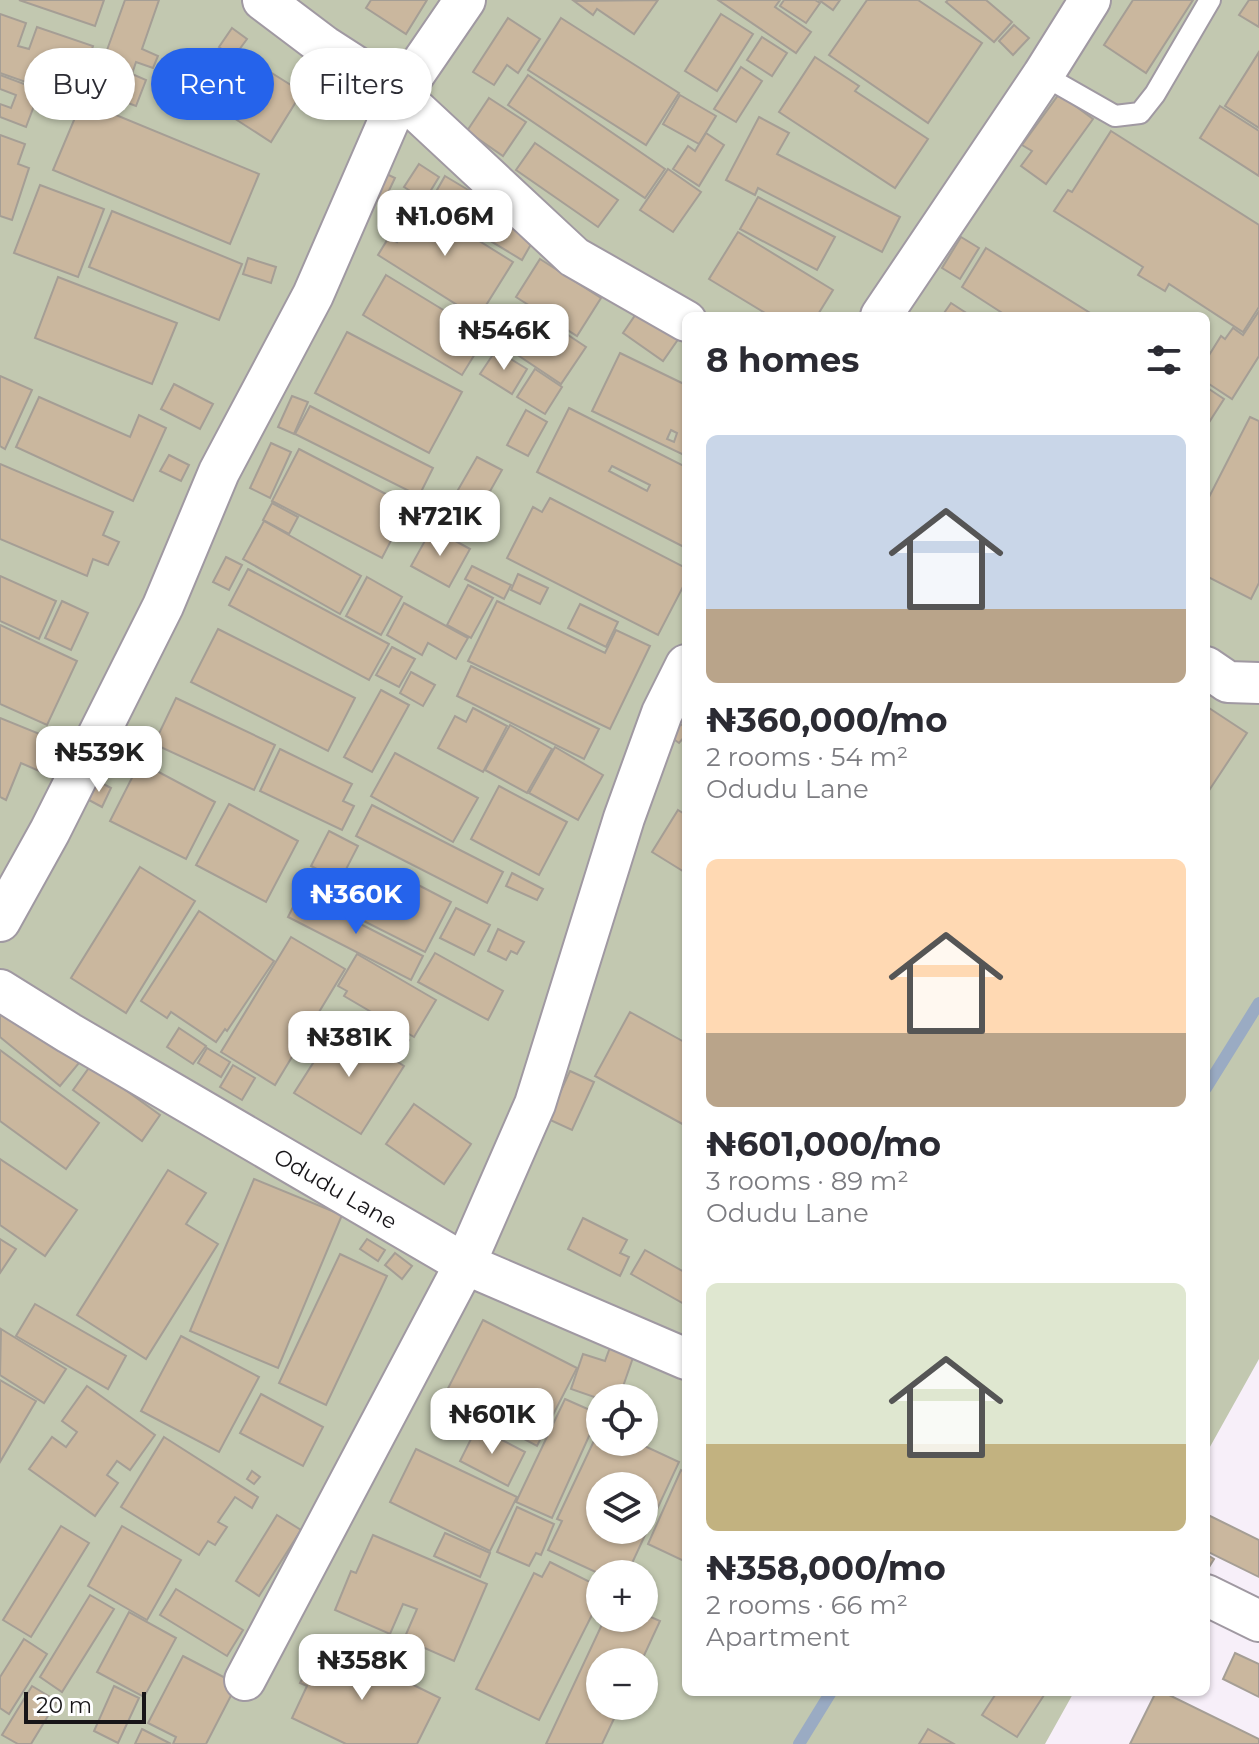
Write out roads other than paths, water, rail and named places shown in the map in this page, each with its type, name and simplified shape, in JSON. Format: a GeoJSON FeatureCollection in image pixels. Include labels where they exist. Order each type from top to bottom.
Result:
{"type":"FeatureCollection","features":[{"type":"Feature","properties":{"kind":"street"},"geometry":{"type":"LineString","coordinates":[[263,0],[327,48]]}},
{"type":"Feature","properties":{"kind":"street"},"geometry":{"type":"LineString","coordinates":[[432,48],[465,0]]}},
{"type":"Feature","properties":{"kind":"street"},"geometry":{"type":"LineString","coordinates":[[884,312],[1090,0]]}},
{"type":"Feature","properties":{"kind":"street"},"geometry":{"type":"LineString","coordinates":[[0,921],[50,831],[163,606],[219,472],[313,295],[389,120]]}},
{"type":"Feature","properties":{"kind":"street"},"geometry":{"type":"LineString","coordinates":[[427,120],[574,257],[682,319]]}},
{"type":"Feature","properties":{"kind":"street"},"geometry":{"type":"LineString","coordinates":[[1210,670],[1228,682],[1259,683]]}},
{"type":"Feature","properties":{"kind":"street"},"geometry":{"type":"LineString","coordinates":[[245,1680],[465,1264],[535,1104],[624,818],[662,713],[682,673]]}},
{"type":"Feature","properties":{"kind":"street","name":"Odudu Lane"},"geometry":{"type":"LineString","coordinates":[[0,990],[465,1264],[682,1357]]}},
{"type":"Feature","properties":{"kind":"street"},"geometry":{"type":"LineString","coordinates":[[1210,1597],[1259,1621]]}},
{"type":"Feature","properties":{"kind":"lane"},"geometry":{"type":"LineString","coordinates":[[1043,75],[1115,116],[1140,113],[1155,94],[1210,0]]}},
{"type":"Feature","properties":{"kind":"waterway"},"geometry":{"type":"LineString","coordinates":[[1210,1082],[1259,1003]]}},
{"type":"Feature","properties":{"kind":"waterway"},"geometry":{"type":"LineString","coordinates":[[799,1744],[829,1696]]}}]}
